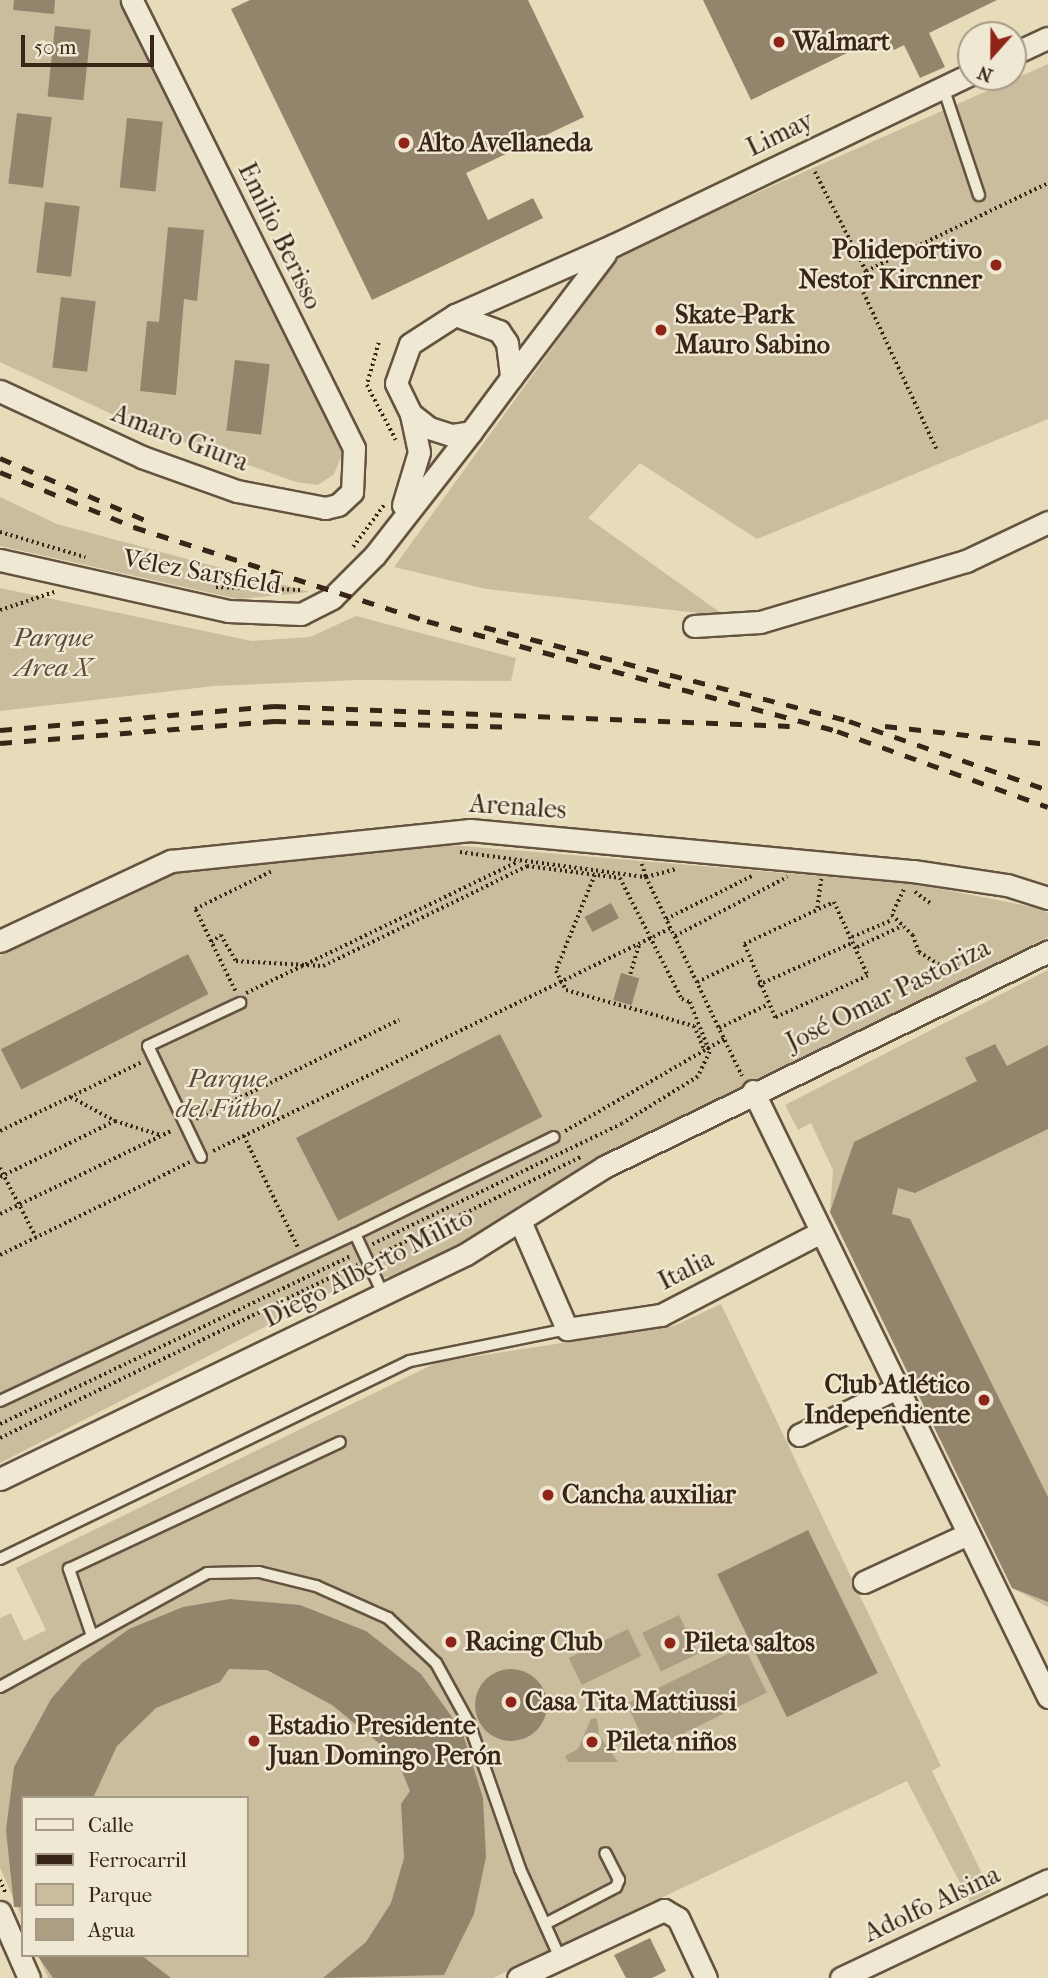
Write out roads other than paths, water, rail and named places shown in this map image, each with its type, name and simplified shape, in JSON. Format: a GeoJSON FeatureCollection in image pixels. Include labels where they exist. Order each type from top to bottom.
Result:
{"type":"FeatureCollection","features":[{"type":"Feature","properties":{"kind":"street","name":"Emilio Berisso"},"geometry":{"type":"LineString","coordinates":[[132,0],[354,448],[356,479],[346,499]]}},
{"type":"Feature","properties":{"kind":"street"},"geometry":{"type":"LineString","coordinates":[[1027,48],[1048,38]]}},
{"type":"Feature","properties":{"kind":"street","name":"Limay"},"geometry":{"type":"LineString","coordinates":[[455,314],[614,245],[957,80]]}},
{"type":"Feature","properties":{"kind":"street","name":"Limay"},"geometry":{"type":"LineString","coordinates":[[511,378],[590,267],[614,245]]}},
{"type":"Feature","properties":{"kind":"street"},"geometry":{"type":"LineString","coordinates":[[455,314],[499,331],[508,343],[511,378],[471,432],[436,432],[411,414],[396,383],[401,358],[410,344],[455,314]]}},
{"type":"Feature","properties":{"kind":"street","name":"Amaro Giura"},"geometry":{"type":"LineString","coordinates":[[0,391],[193,477],[294,506],[325,508],[346,499]]}},
{"type":"Feature","properties":{"kind":"street","name":"Vélez Sarsfield"},"geometry":{"type":"LineString","coordinates":[[376,555],[414,481],[419,452],[411,414]]}},
{"type":"Feature","properties":{"kind":"street","name":"Vélez Sarsfield"},"geometry":{"type":"LineString","coordinates":[[0,560],[228,611],[282,616],[319,607],[376,555],[471,432]]}},
{"type":"Feature","properties":{"kind":"street"},"geometry":{"type":"LineString","coordinates":[[694,626],[760,622],[966,561],[1048,522]]}},
{"type":"Feature","properties":{"kind":"street","name":"Arenales"},"geometry":{"type":"LineString","coordinates":[[0,941],[146,869],[199,855],[470,830],[823,862],[1007,885],[1048,898]]}},
{"type":"Feature","properties":{"kind":"street","name":"José Omar Pastoriza"},"geometry":{"type":"LineString","coordinates":[[748,1086],[1048,951]]}},
{"type":"Feature","properties":{"kind":"street"},"geometry":{"type":"LineString","coordinates":[[748,1086],[1048,1698]]}},
{"type":"Feature","properties":{"kind":"street","name":"Diego Alberto Milito"},"geometry":{"type":"LineString","coordinates":[[0,1479],[383,1294],[520,1221],[604,1167],[748,1086]]}},
{"type":"Feature","properties":{"kind":"street"},"geometry":{"type":"LineString","coordinates":[[520,1221],[567,1329]]}},
{"type":"Feature","properties":{"kind":"street","name":"Italia"},"geometry":{"type":"LineString","coordinates":[[567,1329],[661,1315],[821,1232]]}},
{"type":"Feature","properties":{"kind":"street"},"geometry":{"type":"LineString","coordinates":[[799,1436],[897,1388]]}},
{"type":"Feature","properties":{"kind":"street"},"geometry":{"type":"LineString","coordinates":[[864,1582],[968,1534]]}},
{"type":"Feature","properties":{"kind":"street","name":"Adolfo Alsina"},"geometry":{"type":"LineString","coordinates":[[841,1978],[1048,1880]]}},
{"type":"Feature","properties":{"kind":"street"},"geometry":{"type":"LineString","coordinates":[[519,1978],[664,1910],[678,1918],[706,1978]]}},
{"type":"Feature","properties":{"kind":"street"},"geometry":{"type":"LineString","coordinates":[[0,1912],[29,1978]]}},
{"type":"Feature","properties":{"kind":"lane"},"geometry":{"type":"LineString","coordinates":[[943,87],[979,195]]}},
{"type":"Feature","properties":{"kind":"lane"},"geometry":{"type":"LineString","coordinates":[[201,1157],[148,1046],[240,1003]]}},
{"type":"Feature","properties":{"kind":"lane"},"geometry":{"type":"LineString","coordinates":[[0,1401],[303,1259],[554,1137]]}},
{"type":"Feature","properties":{"kind":"lane"},"geometry":{"type":"LineString","coordinates":[[355,1234],[383,1294]]}},
{"type":"Feature","properties":{"kind":"lane"},"geometry":{"type":"LineString","coordinates":[[0,1559],[410,1361],[567,1329]]}},
{"type":"Feature","properties":{"kind":"lane"},"geometry":{"type":"LineString","coordinates":[[91,1633],[69,1569],[340,1442]]}},
{"type":"Feature","properties":{"kind":"lane"},"geometry":{"type":"LineString","coordinates":[[0,1686],[91,1633],[208,1573],[259,1572],[316,1586],[388,1618],[436,1663],[469,1723],[560,1958]]}},
{"type":"Feature","properties":{"kind":"lane"},"geometry":{"type":"LineString","coordinates":[[545,1924],[617,1887],[618,1880],[605,1853]]}},
{"type":"Feature","properties":{"kind":"water","name":"Pileta saltos"},"geometry":{"type":"Polygon","coordinates":[[[679,1615],[698,1654],[661,1672],[642,1633],[679,1615]]]}},
{"type":"Feature","properties":{"kind":"water"},"geometry":{"type":"Polygon","coordinates":[[[628,1629],[641,1656],[582,1685],[569,1658],[628,1629]]]}},
{"type":"Feature","properties":{"kind":"water"},"geometry":{"type":"Polygon","coordinates":[[[744,1646],[767,1693],[649,1750],[626,1703],[744,1646]]]}},
{"type":"Feature","properties":{"kind":"water","name":"Pileta niños"},"geometry":{"type":"Polygon","coordinates":[[[597,1718],[599,1735],[618,1762],[568,1762],[565,1756],[578,1749],[591,1719],[597,1718]]]}},
{"type":"Feature","properties":{"kind":"railway"},"geometry":{"type":"LineString","coordinates":[[0,458],[150,522]]}},
{"type":"Feature","properties":{"kind":"railway"},"geometry":{"type":"LineString","coordinates":[[0,472],[134,527],[427,621],[837,731],[1048,807]]}},
{"type":"Feature","properties":{"kind":"railway"},"geometry":{"type":"LineString","coordinates":[[484,627],[849,721],[1048,790]]}},
{"type":"Feature","properties":{"kind":"railway"},"geometry":{"type":"LineString","coordinates":[[0,730],[274,706],[790,726]]}},
{"type":"Feature","properties":{"kind":"railway"},"geometry":{"type":"LineString","coordinates":[[0,743],[274,721],[513,727]]}},
{"type":"Feature","properties":{"kind":"railway"},"geometry":{"type":"LineString","coordinates":[[885,726],[1048,744]]}},
{"type":"Feature","properties":{"kind":"place","name":"Walmart"},"geometry":{"type":"Point","coordinates":[779,42]}},
{"type":"Feature","properties":{"kind":"place","name":"Alto Avellaneda"},"geometry":{"type":"Point","coordinates":[404,143]}},
{"type":"Feature","properties":{"kind":"place","name":"Polideportivo Nestor Kircnner"},"geometry":{"type":"Point","coordinates":[996,265]}},
{"type":"Feature","properties":{"kind":"place","name":"Skate-Park Mauro Sabino"},"geometry":{"type":"Point","coordinates":[661,330]}},
{"type":"Feature","properties":{"kind":"place","name":"Club Atlético Independiente"},"geometry":{"type":"Point","coordinates":[984,1400]}},
{"type":"Feature","properties":{"kind":"place","name":"Cancha auxiliar"},"geometry":{"type":"Point","coordinates":[548,1495]}},
{"type":"Feature","properties":{"kind":"place","name":"Racing Club"},"geometry":{"type":"Point","coordinates":[451,1642]}},
{"type":"Feature","properties":{"kind":"place","name":"Pileta saltos"},"geometry":{"type":"Point","coordinates":[670,1643]}},
{"type":"Feature","properties":{"kind":"place","name":"Casa Tita Mattiussi"},"geometry":{"type":"Point","coordinates":[511,1702]}},
{"type":"Feature","properties":{"kind":"place","name":"Estadio Presidente Juan Domingo Perón"},"geometry":{"type":"Point","coordinates":[254,1741]}},
{"type":"Feature","properties":{"kind":"place","name":"Pileta niños"},"geometry":{"type":"Point","coordinates":[592,1742]}},
{"type":"Feature","properties":{"kind":"park label","name":"Parque Area X"},"geometry":{"type":"Point","coordinates":[53,653]}},
{"type":"Feature","properties":{"kind":"park label","name":"Parque del Fútbol"},"geometry":{"type":"Point","coordinates":[227,1094]}}]}
